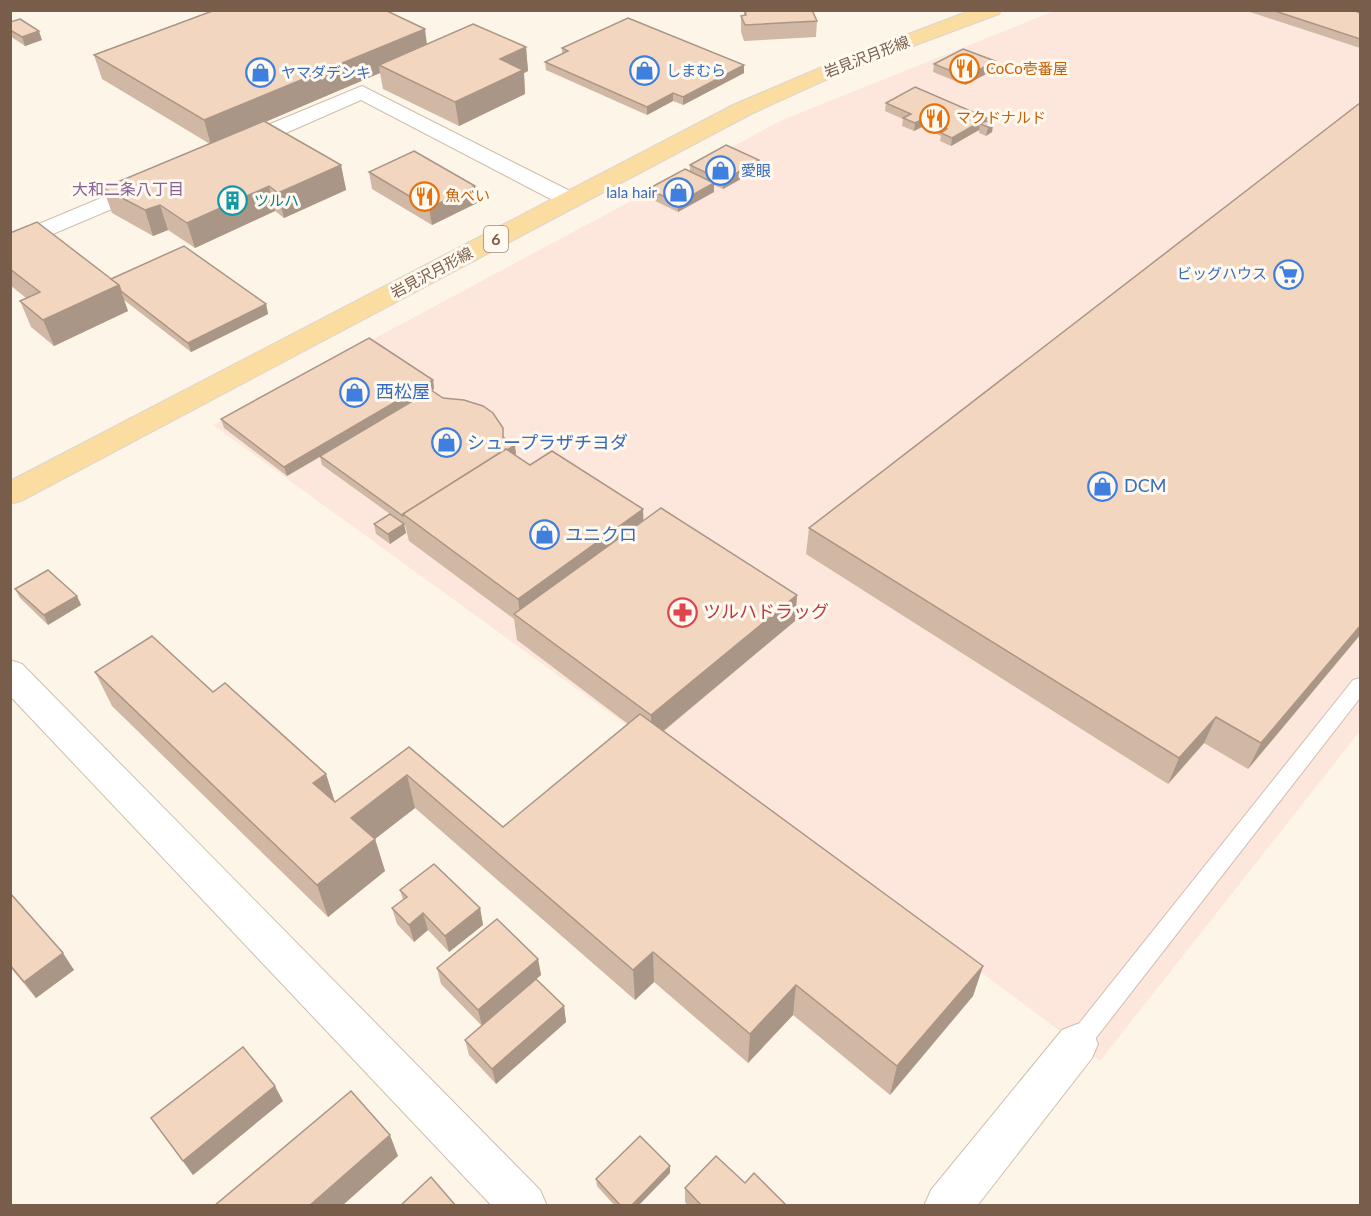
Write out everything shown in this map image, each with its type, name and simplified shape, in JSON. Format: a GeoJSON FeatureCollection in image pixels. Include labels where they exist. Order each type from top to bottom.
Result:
{"type":"FeatureCollection","features":[{"type":"Feature","properties":{"kind":"main road","name":"岩見沢月形線"},"geometry":{"type":"LineString","coordinates":[[10,494],[743,109],[836,68],[992,10]]}},
{"type":"Feature","properties":{"kind":"street"},"geometry":{"type":"LineString","coordinates":[[219,154],[362,92],[570,200]]}},
{"type":"Feature","properties":{"kind":"street"},"geometry":{"type":"LineString","coordinates":[[10,245],[164,178]]}},
{"type":"Feature","properties":{"kind":"street"},"geometry":{"type":"LineString","coordinates":[[10,673],[524,1206]]}},
{"type":"Feature","properties":{"kind":"street"},"geometry":{"type":"LineString","coordinates":[[947,1206],[1077,1044]]}},
{"type":"Feature","properties":{"kind":"lane"},"geometry":{"type":"LineString","coordinates":[[1077,1044],[1360,685]]}},
{"type":"Feature","properties":{"kind":"shaded area"},"geometry":{"type":"Polygon","coordinates":[[[1348,10],[1360,14],[1360,731],[1100,1061],[840,867],[749,814],[213,425],[782,120],[1054,11],[1348,10]]]}},
{"type":"Feature","properties":{"kind":"building"},"geometry":{"type":"Polygon","coordinates":[[[215,10],[385,10],[425,29],[204,120],[94,55],[215,10]]]}},
{"type":"Feature","properties":{"kind":"building"},"geometry":{"type":"Polygon","coordinates":[[[745,10],[812,10],[817,21],[745,25],[741,16],[746,15],[745,10]]]}},
{"type":"Feature","properties":{"kind":"building"},"geometry":{"type":"Polygon","coordinates":[[[1272,10],[1353,10],[1360,13],[1360,39],[1272,10]]]}},
{"type":"Feature","properties":{"kind":"building","name":"しまむら"},"geometry":{"type":"Polygon","coordinates":[[[628,18],[744,65],[683,97],[673,93],[647,107],[545,62],[568,51],[562,48],[628,18]]]}},
{"type":"Feature","properties":{"kind":"building"},"geometry":{"type":"Polygon","coordinates":[[[20,19],[39,31],[22,37],[10,30],[10,22],[20,19]]]}},
{"type":"Feature","properties":{"kind":"building"},"geometry":{"type":"Polygon","coordinates":[[[473,24],[526,47],[500,59],[523,70],[455,102],[379,65],[473,24]]]}},
{"type":"Feature","properties":{"kind":"building"},"geometry":{"type":"Polygon","coordinates":[[[963,49],[995,61],[966,77],[934,64],[963,49]]]}},
{"type":"Feature","properties":{"kind":"building"},"geometry":{"type":"Polygon","coordinates":[[[915,87],[987,118],[952,138],[941,133],[947,129],[923,119],[915,123],[903,118],[911,114],[886,103],[915,87]]]}},
{"type":"Feature","properties":{"kind":"building"},"geometry":{"type":"Polygon","coordinates":[[[1360,103],[1360,626],[1261,743],[1216,717],[1179,758],[809,528],[1360,103]]]}},
{"type":"Feature","properties":{"kind":"building"},"geometry":{"type":"Polygon","coordinates":[[[264,121],[341,165],[278,193],[269,186],[187,223],[160,205],[145,210],[103,188],[264,121]]]}},
{"type":"Feature","properties":{"kind":"building"},"geometry":{"type":"Polygon","coordinates":[[[986,121],[993,124],[988,127],[980,124],[986,121]]]}},
{"type":"Feature","properties":{"kind":"building"},"geometry":{"type":"Polygon","coordinates":[[[726,145],[759,160],[723,181],[690,165],[726,145]]]}},
{"type":"Feature","properties":{"kind":"building"},"geometry":{"type":"Polygon","coordinates":[[[414,151],[475,186],[429,208],[369,172],[414,151]]]}},
{"type":"Feature","properties":{"kind":"building"},"geometry":{"type":"Polygon","coordinates":[[[685,169],[714,183],[678,203],[648,189],[685,169]]]}},
{"type":"Feature","properties":{"kind":"building"},"geometry":{"type":"Polygon","coordinates":[[[37,222],[119,285],[43,320],[20,301],[40,292],[10,269],[10,233],[37,222]]]}},
{"type":"Feature","properties":{"kind":"building"},"geometry":{"type":"Polygon","coordinates":[[[184,246],[266,304],[188,343],[121,291],[119,285],[111,279],[184,246]]]}},
{"type":"Feature","properties":{"kind":"building"},"geometry":{"type":"Polygon","coordinates":[[[369,338],[433,380],[284,467],[221,419],[369,338]]]}},
{"type":"Feature","properties":{"kind":"building"},"geometry":{"type":"Polygon","coordinates":[[[431,390],[443,398],[464,400],[483,406],[493,413],[503,428],[503,437],[515,445],[403,516],[320,456],[431,390]]]}},
{"type":"Feature","properties":{"kind":"building"},"geometry":{"type":"Polygon","coordinates":[[[506,449],[530,465],[552,451],[643,509],[518,599],[403,514],[506,449]]]}},
{"type":"Feature","properties":{"kind":"building"},"geometry":{"type":"Polygon","coordinates":[[[661,508],[797,595],[651,715],[514,614],[661,508]]]}},
{"type":"Feature","properties":{"kind":"building"},"geometry":{"type":"Polygon","coordinates":[[[390,514],[404,524],[388,534],[374,524],[390,514]]]}},
{"type":"Feature","properties":{"kind":"building"},"geometry":{"type":"Polygon","coordinates":[[[48,570],[77,596],[44,615],[15,589],[48,570]]]}},
{"type":"Feature","properties":{"kind":"building"},"geometry":{"type":"Polygon","coordinates":[[[152,636],[213,692],[225,683],[326,774],[313,783],[335,802],[409,747],[503,827],[640,714],[983,966],[897,1066],[796,985],[750,1034],[653,952],[633,970],[407,775],[351,818],[375,839],[317,885],[95,672],[152,636]]]}},
{"type":"Feature","properties":{"kind":"building"},"geometry":{"type":"Polygon","coordinates":[[[434,864],[480,908],[445,936],[423,913],[409,925],[392,908],[407,897],[400,890],[434,864]]]}},
{"type":"Feature","properties":{"kind":"building"},"geometry":{"type":"Polygon","coordinates":[[[10,893],[63,953],[24,982],[10,965],[10,893]]]}},
{"type":"Feature","properties":{"kind":"building"},"geometry":{"type":"Polygon","coordinates":[[[497,919],[538,959],[478,1010],[437,968],[497,919]]]}},
{"type":"Feature","properties":{"kind":"building"},"geometry":{"type":"Polygon","coordinates":[[[536,979],[564,1006],[492,1069],[465,1040],[536,979]]]}},
{"type":"Feature","properties":{"kind":"building"},"geometry":{"type":"Polygon","coordinates":[[[243,1047],[275,1086],[183,1161],[151,1118],[243,1047]]]}},
{"type":"Feature","properties":{"kind":"building"},"geometry":{"type":"Polygon","coordinates":[[[351,1091],[390,1135],[309,1206],[214,1206],[351,1091]]]}},
{"type":"Feature","properties":{"kind":"building"},"geometry":{"type":"Polygon","coordinates":[[[640,1136],[670,1166],[631,1206],[621,1206],[596,1179],[640,1136]]]}},
{"type":"Feature","properties":{"kind":"building"},"geometry":{"type":"Polygon","coordinates":[[[716,1156],[745,1183],[754,1173],[787,1206],[702,1206],[685,1188],[716,1156]]]}},
{"type":"Feature","properties":{"kind":"building"},"geometry":{"type":"Polygon","coordinates":[[[431,1177],[456,1206],[400,1206],[431,1177]]]}},
{"type":"Feature","properties":{"kind":"place","name":"CoCo壱番屋"},"geometry":{"type":"Point","coordinates":[965,69]}},
{"type":"Feature","properties":{"kind":"place","name":"しまむら"},"geometry":{"type":"Point","coordinates":[645,71]}},
{"type":"Feature","properties":{"kind":"place","name":"ヤマダデンキ"},"geometry":{"type":"Point","coordinates":[260,73]}},
{"type":"Feature","properties":{"kind":"place","name":"マクドナルド"},"geometry":{"type":"Point","coordinates":[935,118]}},
{"type":"Feature","properties":{"kind":"place","name":"愛眼"},"geometry":{"type":"Point","coordinates":[720,171]}},
{"type":"Feature","properties":{"kind":"place","name":"lala hair"},"geometry":{"type":"Point","coordinates":[678,193]}},
{"type":"Feature","properties":{"kind":"place","name":"魚べい"},"geometry":{"type":"Point","coordinates":[424,196]}},
{"type":"Feature","properties":{"kind":"place","name":"ツルハ"},"geometry":{"type":"Point","coordinates":[233,201]}},
{"type":"Feature","properties":{"kind":"place","name":"ビッグハウス"},"geometry":{"type":"Point","coordinates":[1288,274]}},
{"type":"Feature","properties":{"kind":"place","name":"西松屋"},"geometry":{"type":"Point","coordinates":[355,392]}},
{"type":"Feature","properties":{"kind":"place","name":"シュープラザチヨダ"},"geometry":{"type":"Point","coordinates":[446,443]}},
{"type":"Feature","properties":{"kind":"place","name":"DCM"},"geometry":{"type":"Point","coordinates":[1103,486]}},
{"type":"Feature","properties":{"kind":"place","name":"ユニクロ"},"geometry":{"type":"Point","coordinates":[544,535]}},
{"type":"Feature","properties":{"kind":"place","name":"ツルハドラッグ"},"geometry":{"type":"Point","coordinates":[682,612]}},
{"type":"Feature","properties":{"kind":"district","name":"大和二条八丁目"},"geometry":{"type":"Point","coordinates":[128,189]}}]}
